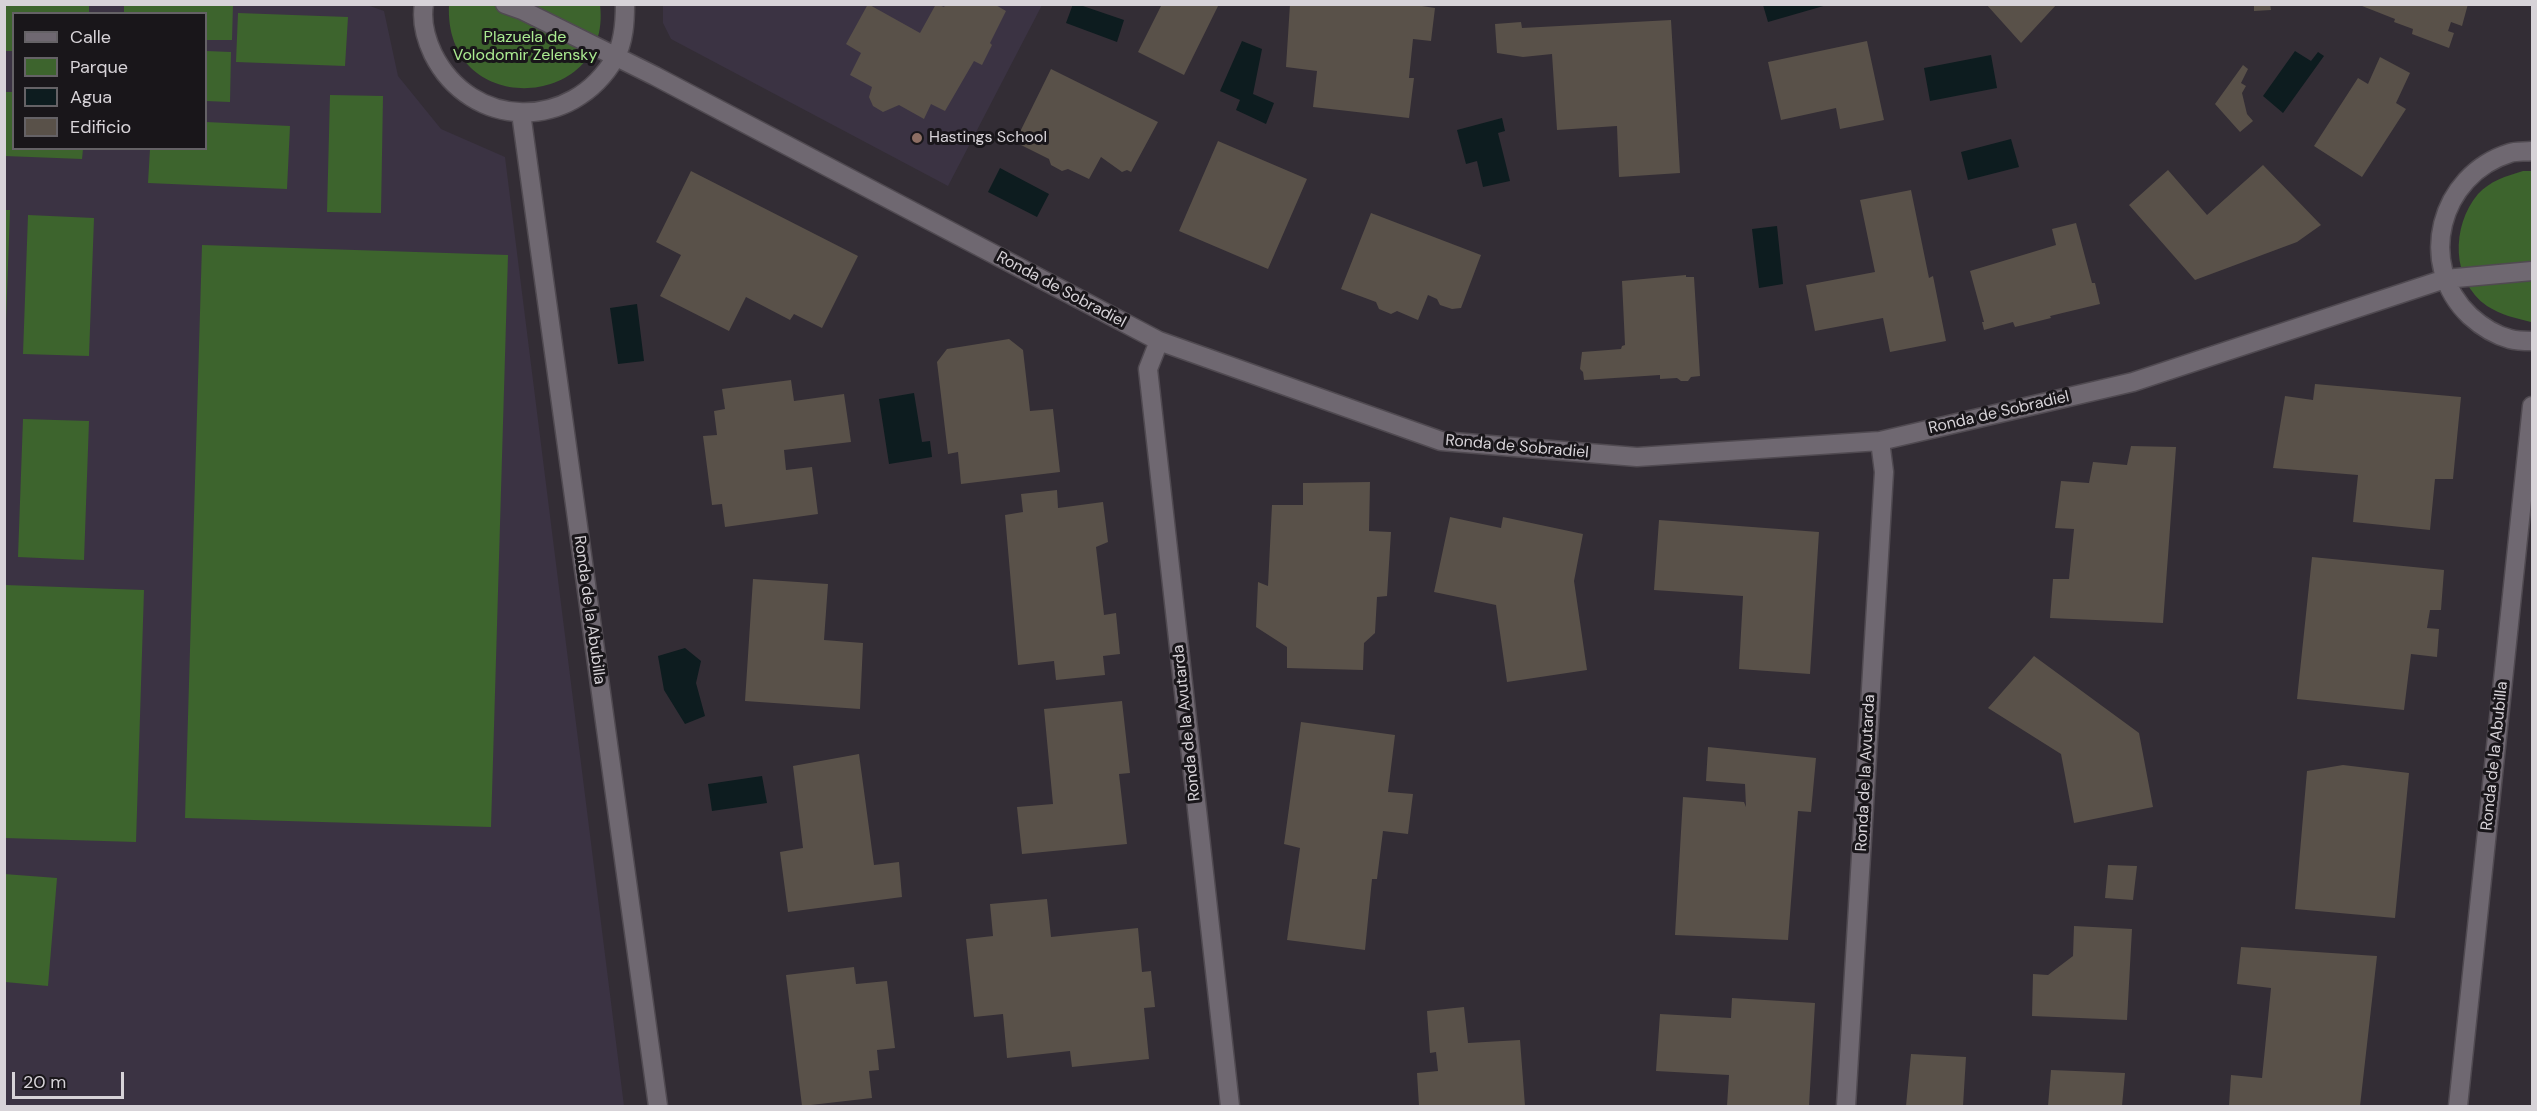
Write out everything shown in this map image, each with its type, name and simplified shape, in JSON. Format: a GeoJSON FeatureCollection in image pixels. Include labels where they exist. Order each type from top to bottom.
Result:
{"type":"FeatureCollection","features":[{"type":"Feature","properties":{"kind":"street"},"geometry":{"type":"LineString","coordinates":[[424,4],[427,42],[441,70],[463,92],[490,107],[521,113],[549,110],[576,99],[599,81],[616,56],[625,27],[625,4]]}},
{"type":"Feature","properties":{"kind":"street","name":"Ronda de Sobradiel"},"geometry":{"type":"LineString","coordinates":[[505,4],[616,56],[1159,341],[1441,441],[1637,457],[1880,441],[2133,382],[2445,279],[2532,271]]}},
{"type":"Feature","properties":{"kind":"street","name":"Ronda de la Abubilla"},"geometry":{"type":"LineString","coordinates":[[521,113],[658,1107]]}},
{"type":"Feature","properties":{"kind":"street"},"geometry":{"type":"LineString","coordinates":[[2532,151],[2510,153],[2481,166],[2458,188],[2443,216],[2439,248],[2445,279],[2460,306],[2482,326],[2510,339],[2532,341]]}},
{"type":"Feature","properties":{"kind":"street","name":"Ronda de la Avutarda"},"geometry":{"type":"LineString","coordinates":[[1159,341],[1148,369],[1230,1107]]}},
{"type":"Feature","properties":{"kind":"street","name":"Ronda de la Abubilla"},"geometry":{"type":"LineString","coordinates":[[2458,1107],[2532,406]]}},
{"type":"Feature","properties":{"kind":"street","name":"Ronda de la Avutarda"},"geometry":{"type":"LineString","coordinates":[[1846,1107],[1884,472],[1880,441]]}},
{"type":"Feature","properties":{"kind":"shaded area"},"geometry":{"type":"Polygon","coordinates":[[[5,5],[367,5],[384,11],[398,76],[441,129],[505,157],[624,1106],[5,1106],[5,5]]]}},
{"type":"Feature","properties":{"kind":"shaded area","name":"Hastings School"},"geometry":{"type":"Polygon","coordinates":[[[663,5],[1042,5],[948,186],[671,39],[663,23],[663,5]]]}},
{"type":"Feature","properties":{"kind":"green space"},"geometry":{"type":"Polygon","coordinates":[[[5,4],[89,5],[89,12],[12,12],[12,51],[5,51],[5,4]]]}},
{"type":"Feature","properties":{"kind":"green space","name":"Plazuela de Volodomir Zelensky"},"geometry":{"type":"Polygon","coordinates":[[[449,4],[600,5],[597,40],[581,66],[556,82],[527,88],[498,84],[472,69],[454,42],[449,4]]]}},
{"type":"Feature","properties":{"kind":"green space"},"geometry":{"type":"Polygon","coordinates":[[[124,5],[233,5],[232,40],[207,40],[207,12],[124,12],[124,5]]]}},
{"type":"Feature","properties":{"kind":"green space"},"geometry":{"type":"Polygon","coordinates":[[[238,13],[348,17],[345,66],[236,62],[238,13]]]}},
{"type":"Feature","properties":{"kind":"green space"},"geometry":{"type":"Polygon","coordinates":[[[207,51],[231,52],[230,102],[207,101],[207,51]]]}},
{"type":"Feature","properties":{"kind":"green space"},"geometry":{"type":"Polygon","coordinates":[[[4,92],[12,92],[12,150],[83,150],[82,159],[5,156],[4,92]]]}},
{"type":"Feature","properties":{"kind":"green space"},"geometry":{"type":"Polygon","coordinates":[[[330,95],[383,96],[381,213],[327,212],[330,95]]]}},
{"type":"Feature","properties":{"kind":"green space"},"geometry":{"type":"Polygon","coordinates":[[[207,122],[290,126],[287,189],[148,183],[150,150],[207,150],[207,122]]]}},
{"type":"Feature","properties":{"kind":"green space"},"geometry":{"type":"Polygon","coordinates":[[[2523,171],[2532,171],[2531,322],[2498,312],[2475,295],[2461,268],[2459,253],[2459,237],[2463,221],[2478,194],[2493,182],[2523,171]]]}},
{"type":"Feature","properties":{"kind":"green space"},"geometry":{"type":"Polygon","coordinates":[[[4,210],[10,210],[5,349],[4,349],[4,210]]]}},
{"type":"Feature","properties":{"kind":"green space"},"geometry":{"type":"Polygon","coordinates":[[[28,215],[94,218],[89,356],[23,354],[28,215]]]}},
{"type":"Feature","properties":{"kind":"green space"},"geometry":{"type":"Polygon","coordinates":[[[202,245],[508,255],[491,827],[185,818],[202,245]]]}},
{"type":"Feature","properties":{"kind":"green space"},"geometry":{"type":"Polygon","coordinates":[[[23,419],[89,421],[84,560],[18,557],[23,419]]]}},
{"type":"Feature","properties":{"kind":"green space"},"geometry":{"type":"Polygon","coordinates":[[[5,585],[144,590],[136,842],[5,838],[5,585]]]}},
{"type":"Feature","properties":{"kind":"green space"},"geometry":{"type":"Polygon","coordinates":[[[4,874],[57,878],[48,986],[5,982],[4,874]]]}},
{"type":"Feature","properties":{"kind":"water"},"geometry":{"type":"Polygon","coordinates":[[[1073,4],[1124,20],[1117,42],[1066,23],[1073,4]]]}},
{"type":"Feature","properties":{"kind":"water"},"geometry":{"type":"Polygon","coordinates":[[[1763,4],[1827,5],[1768,22],[1763,4]]]}},
{"type":"Feature","properties":{"kind":"water"},"geometry":{"type":"Polygon","coordinates":[[[1242,41],[1262,49],[1253,94],[1274,103],[1266,124],[1236,110],[1240,100],[1220,91],[1242,41]]]}},
{"type":"Feature","properties":{"kind":"water"},"geometry":{"type":"Polygon","coordinates":[[[2295,51],[2311,61],[2318,52],[2324,56],[2283,113],[2263,96],[2295,51]]]}},
{"type":"Feature","properties":{"kind":"water"},"geometry":{"type":"Polygon","coordinates":[[[1991,55],[1997,88],[1930,101],[1924,68],[1991,55]]]}},
{"type":"Feature","properties":{"kind":"water"},"geometry":{"type":"Polygon","coordinates":[[[1502,118],[1505,131],[1498,133],[1510,181],[1483,187],[1477,161],[1466,164],[1457,130],[1502,118]]]}},
{"type":"Feature","properties":{"kind":"water"},"geometry":{"type":"Polygon","coordinates":[[[2011,139],[2019,167],[1968,180],[1961,152],[2011,139]]]}},
{"type":"Feature","properties":{"kind":"water"},"geometry":{"type":"Polygon","coordinates":[[[1000,168],[1049,194],[1037,217],[988,192],[1000,168]]]}},
{"type":"Feature","properties":{"kind":"water"},"geometry":{"type":"Polygon","coordinates":[[[1777,226],[1783,284],[1759,288],[1752,229],[1777,226]]]}},
{"type":"Feature","properties":{"kind":"water"},"geometry":{"type":"Polygon","coordinates":[[[637,304],[644,361],[618,364],[610,308],[637,304]]]}},
{"type":"Feature","properties":{"kind":"water"},"geometry":{"type":"Polygon","coordinates":[[[914,393],[922,442],[930,441],[932,457],[889,464],[879,399],[914,393]]]}},
{"type":"Feature","properties":{"kind":"water"},"geometry":{"type":"Polygon","coordinates":[[[685,648],[701,661],[696,683],[705,716],[685,724],[664,690],[658,656],[685,648]]]}},
{"type":"Feature","properties":{"kind":"water"},"geometry":{"type":"Polygon","coordinates":[[[762,776],[767,803],[712,811],[708,784],[762,776]]]}},
{"type":"Feature","properties":{"kind":"building"},"geometry":{"type":"Polygon","coordinates":[[[868,4],[920,33],[936,4],[944,7],[946,4],[994,4],[1006,11],[982,65],[974,61],[945,111],[931,104],[924,119],[899,105],[883,112],[873,106],[869,97],[872,87],[850,75],[861,53],[846,44],[868,4]]]}},
{"type":"Feature","properties":{"kind":"building"},"geometry":{"type":"Polygon","coordinates":[[[1162,4],[1219,4],[1184,75],[1138,52],[1162,4]]]}},
{"type":"Feature","properties":{"kind":"building"},"geometry":{"type":"Polygon","coordinates":[[[1290,4],[1409,4],[1435,8],[1431,41],[1413,39],[1409,78],[1414,78],[1409,118],[1313,107],[1317,71],[1286,67],[1290,4]]]}},
{"type":"Feature","properties":{"kind":"building"},"geometry":{"type":"Polygon","coordinates":[[[1986,4],[2057,4],[2021,43],[1986,4]]]}},
{"type":"Feature","properties":{"kind":"building"},"geometry":{"type":"Polygon","coordinates":[[[2254,4],[2270,4],[2271,10],[2254,11],[2254,4]]]}},
{"type":"Feature","properties":{"kind":"building"},"geometry":{"type":"Polygon","coordinates":[[[2357,4],[2468,4],[2462,26],[2451,22],[2448,31],[2454,33],[2449,48],[2412,34],[2413,29],[2394,22],[2395,19],[2357,4]]]}},
{"type":"Feature","properties":{"kind":"building"},"geometry":{"type":"Polygon","coordinates":[[[1671,20],[1680,173],[1619,177],[1617,126],[1557,130],[1552,54],[1523,57],[1497,53],[1495,24],[1521,22],[1522,28],[1671,20]]]}},
{"type":"Feature","properties":{"kind":"building"},"geometry":{"type":"Polygon","coordinates":[[[1867,41],[1884,120],[1840,129],[1836,108],[1781,120],[1768,62],[1867,41]]]}},
{"type":"Feature","properties":{"kind":"building"},"geometry":{"type":"Polygon","coordinates":[[[2380,57],[2410,73],[2396,103],[2406,109],[2362,177],[2314,146],[2358,78],[2368,84],[2380,57]]]}},
{"type":"Feature","properties":{"kind":"building"},"geometry":{"type":"Polygon","coordinates":[[[2243,65],[2248,69],[2241,83],[2246,86],[2242,93],[2247,114],[2253,121],[2240,132],[2215,104],[2243,65]]]}},
{"type":"Feature","properties":{"kind":"building"},"geometry":{"type":"Polygon","coordinates":[[[1051,69],[1158,122],[1131,172],[1127,170],[1122,172],[1101,157],[1089,179],[1068,169],[1062,171],[1051,165],[1049,159],[1015,142],[1051,69]]]}},
{"type":"Feature","properties":{"kind":"building"},"geometry":{"type":"Polygon","coordinates":[[[1218,141],[1307,179],[1268,269],[1179,231],[1218,141]]]}},
{"type":"Feature","properties":{"kind":"building"},"geometry":{"type":"Polygon","coordinates":[[[2263,165],[2321,225],[2297,242],[2195,280],[2129,205],[2168,170],[2207,215],[2263,165]]]}},
{"type":"Feature","properties":{"kind":"building"},"geometry":{"type":"Polygon","coordinates":[[[691,171],[858,256],[822,328],[794,314],[790,320],[746,297],[729,331],[660,296],[681,255],[656,242],[691,171]]]}},
{"type":"Feature","properties":{"kind":"building"},"geometry":{"type":"Polygon","coordinates":[[[1911,190],[1929,278],[1933,276],[1946,341],[1890,352],[1883,318],[1815,331],[1806,285],[1875,272],[1860,200],[1911,190]]]}},
{"type":"Feature","properties":{"kind":"building"},"geometry":{"type":"Polygon","coordinates":[[[1371,213],[1481,255],[1461,308],[1452,309],[1440,305],[1437,299],[1428,295],[1418,320],[1397,311],[1391,314],[1379,309],[1376,302],[1341,289],[1371,213]]]}},
{"type":"Feature","properties":{"kind":"building"},"geometry":{"type":"Polygon","coordinates":[[[2076,223],[2100,304],[2015,327],[2013,322],[1984,330],[1982,322],[1984,322],[1970,271],[2056,245],[2052,229],[2076,223]]]}},
{"type":"Feature","properties":{"kind":"building"},"geometry":{"type":"Polygon","coordinates":[[[1686,275],[1686,277],[1694,277],[1700,376],[1691,377],[1688,381],[1681,381],[1677,378],[1660,379],[1660,375],[1584,380],[1580,369],[1582,352],[1621,349],[1625,345],[1622,281],[1686,275]]]}},
{"type":"Feature","properties":{"kind":"building"},"geometry":{"type":"Polygon","coordinates":[[[1009,339],[1023,350],[1030,411],[1053,409],[1060,472],[961,484],[958,452],[948,454],[937,362],[947,349],[1009,339]]]}},
{"type":"Feature","properties":{"kind":"building"},"geometry":{"type":"Polygon","coordinates":[[[791,380],[794,401],[844,394],[851,442],[784,450],[786,470],[812,467],[818,514],[725,527],[722,504],[712,505],[703,436],[717,435],[714,411],[725,409],[722,389],[791,380]]]}},
{"type":"Feature","properties":{"kind":"building"},"geometry":{"type":"Polygon","coordinates":[[[2315,384],[2461,397],[2453,479],[2435,479],[2430,530],[2353,522],[2358,475],[2273,468],[2285,396],[2313,400],[2315,384]]]}},
{"type":"Feature","properties":{"kind":"building"},"geometry":{"type":"Polygon","coordinates":[[[2131,446],[2176,447],[2163,623],[2050,618],[2053,579],[2069,579],[2074,529],[2055,528],[2061,481],[2089,483],[2093,462],[2127,465],[2131,446]]]}},
{"type":"Feature","properties":{"kind":"building"},"geometry":{"type":"Polygon","coordinates":[[[1370,482],[1369,531],[1391,532],[1387,596],[1377,597],[1375,633],[1364,643],[1363,670],[1287,668],[1287,647],[1256,627],[1258,582],[1268,586],[1272,505],[1303,505],[1303,483],[1370,482]]]}},
{"type":"Feature","properties":{"kind":"building"},"geometry":{"type":"Polygon","coordinates":[[[1057,490],[1058,508],[1103,502],[1108,542],[1096,547],[1104,615],[1116,613],[1120,654],[1103,656],[1105,675],[1056,680],[1054,661],[1018,665],[1005,515],[1023,512],[1021,494],[1057,490]]]}},
{"type":"Feature","properties":{"kind":"building"},"geometry":{"type":"Polygon","coordinates":[[[1450,517],[1501,528],[1503,517],[1583,534],[1574,581],[1587,670],[1507,682],[1496,605],[1434,592],[1450,517]]]}},
{"type":"Feature","properties":{"kind":"building"},"geometry":{"type":"Polygon","coordinates":[[[1659,520],[1819,532],[1810,674],[1739,669],[1743,596],[1654,590],[1659,520]]]}},
{"type":"Feature","properties":{"kind":"building"},"geometry":{"type":"Polygon","coordinates":[[[2312,557],[2444,570],[2441,610],[2430,610],[2427,628],[2439,629],[2437,657],[2411,654],[2404,710],[2297,699],[2312,557]]]}},
{"type":"Feature","properties":{"kind":"building"},"geometry":{"type":"Polygon","coordinates":[[[753,579],[828,584],[824,640],[863,643],[860,709],[745,701],[753,579]]]}},
{"type":"Feature","properties":{"kind":"building"},"geometry":{"type":"Polygon","coordinates":[[[2034,656],[2139,733],[2153,807],[2074,823],[2061,754],[1988,708],[2034,656]]]}},
{"type":"Feature","properties":{"kind":"building"},"geometry":{"type":"Polygon","coordinates":[[[1122,701],[1130,773],[1119,774],[1127,844],[1022,854],[1017,807],[1053,804],[1044,709],[1122,701]]]}},
{"type":"Feature","properties":{"kind":"building"},"geometry":{"type":"Polygon","coordinates":[[[1301,722],[1395,735],[1388,792],[1413,794],[1408,834],[1383,831],[1377,879],[1372,879],[1365,950],[1287,940],[1300,848],[1284,844],[1301,722]]]}},
{"type":"Feature","properties":{"kind":"building"},"geometry":{"type":"Polygon","coordinates":[[[1708,747],[1816,758],[1811,812],[1798,811],[1788,940],[1675,935],[1683,797],[1744,802],[1746,807],[1745,784],[1706,781],[1708,747]]]}},
{"type":"Feature","properties":{"kind":"building"},"geometry":{"type":"Polygon","coordinates":[[[859,754],[874,865],[899,862],[902,897],[788,912],[780,852],[803,848],[793,766],[859,754]]]}},
{"type":"Feature","properties":{"kind":"building"},"geometry":{"type":"Polygon","coordinates":[[[2343,765],[2409,773],[2395,918],[2295,909],[2307,771],[2343,765]]]}},
{"type":"Feature","properties":{"kind":"building"},"geometry":{"type":"Polygon","coordinates":[[[2108,865],[2137,866],[2133,900],[2105,898],[2108,865]]]}},
{"type":"Feature","properties":{"kind":"building"},"geometry":{"type":"Polygon","coordinates":[[[1047,899],[1051,937],[1138,928],[1142,972],[1151,971],[1155,1007],[1144,1008],[1149,1059],[1072,1067],[1070,1051],[1007,1058],[1003,1014],[974,1017],[966,939],[993,936],[990,904],[1047,899]]]}},
{"type":"Feature","properties":{"kind":"building"},"geometry":{"type":"Polygon","coordinates":[[[2074,926],[2132,929],[2127,1020],[2032,1016],[2033,974],[2048,975],[2073,956],[2074,926]]]}},
{"type":"Feature","properties":{"kind":"building"},"geometry":{"type":"Polygon","coordinates":[[[2241,947],[2377,956],[2360,1106],[2229,1106],[2231,1075],[2262,1078],[2271,988],[2237,984],[2241,947]]]}},
{"type":"Feature","properties":{"kind":"building"},"geometry":{"type":"Polygon","coordinates":[[[854,967],[856,984],[887,981],[895,1048],[877,1050],[879,1070],[869,1071],[872,1098],[802,1106],[786,975],[854,967]]]}},
{"type":"Feature","properties":{"kind":"building"},"geometry":{"type":"Polygon","coordinates":[[[1732,998],[1815,1003],[1809,1106],[1727,1106],[1729,1075],[1656,1071],[1660,1014],[1731,1018],[1732,998]]]}},
{"type":"Feature","properties":{"kind":"building"},"geometry":{"type":"Polygon","coordinates":[[[1464,1007],[1468,1043],[1520,1040],[1525,1106],[1419,1106],[1417,1073],[1438,1071],[1436,1052],[1430,1053],[1427,1011],[1464,1007]]]}},
{"type":"Feature","properties":{"kind":"building"},"geometry":{"type":"Polygon","coordinates":[[[1911,1054],[1966,1057],[1963,1106],[1906,1106],[1911,1054]]]}},
{"type":"Feature","properties":{"kind":"building"},"geometry":{"type":"Polygon","coordinates":[[[2051,1070],[2125,1073],[2122,1106],[2048,1106],[2051,1070]]]}},
{"type":"Feature","properties":{"kind":"place","name":"Hastings School"},"geometry":{"type":"Point","coordinates":[917,138]}}]}
